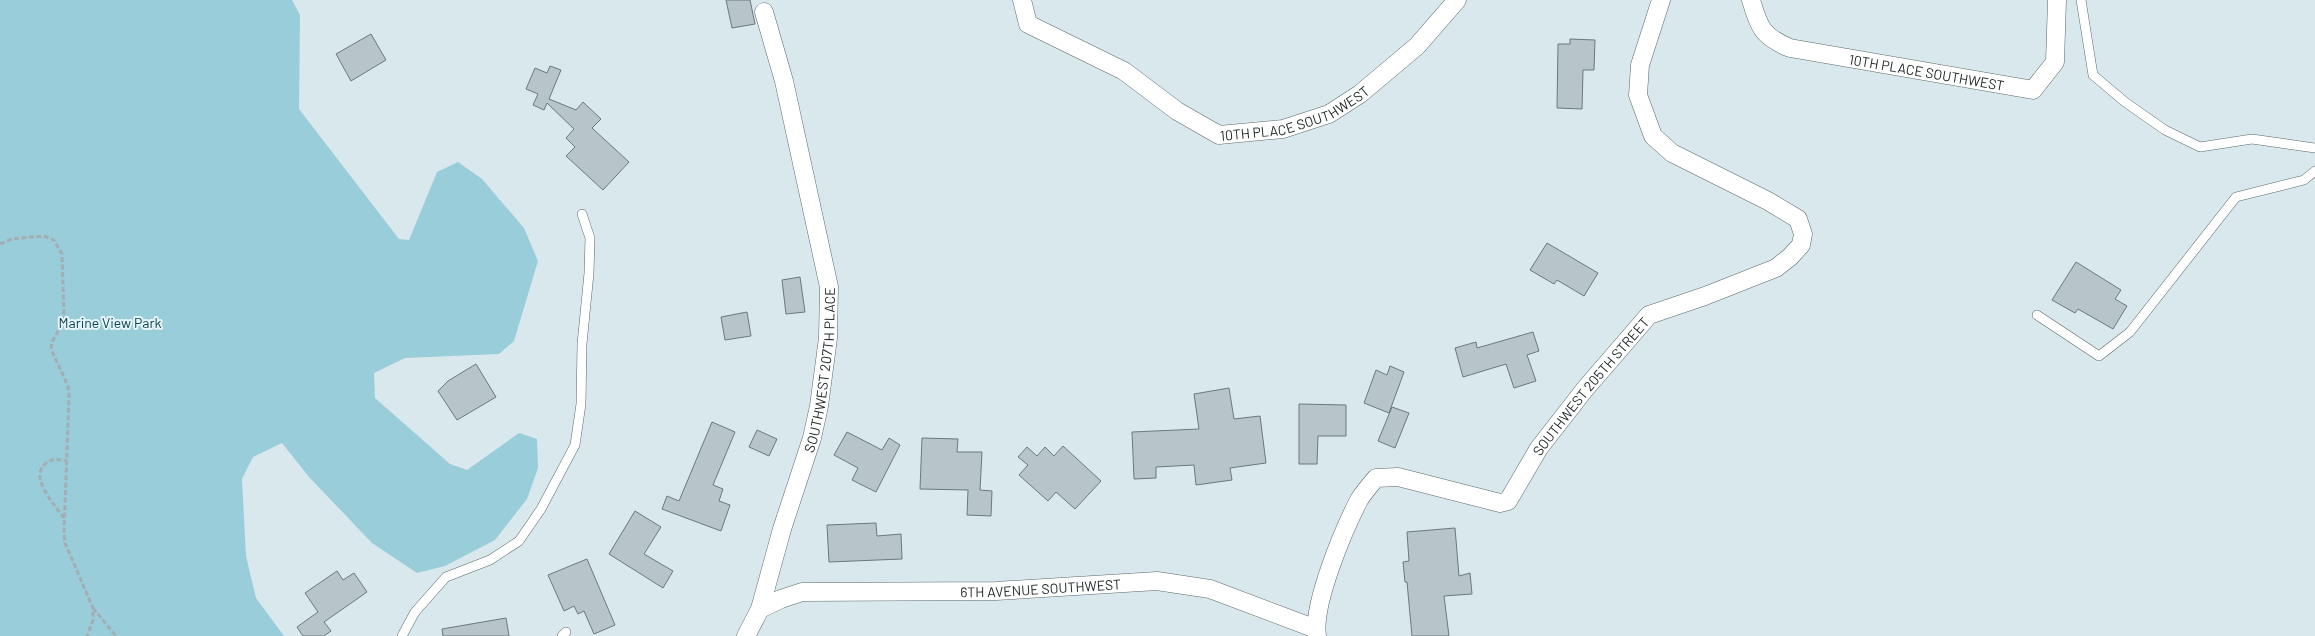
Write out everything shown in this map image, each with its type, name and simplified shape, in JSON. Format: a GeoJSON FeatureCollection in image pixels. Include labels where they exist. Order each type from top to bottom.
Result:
{"type":"FeatureCollection","features":[{"type":"Feature","properties":{"kind":"street","name":"10TH PLACE SOUTHWEST"},"geometry":{"type":"LineString","coordinates":[[1022,0],[1028,24],[1124,71],[1177,111],[1219,135],[1283,129],[1329,114],[1360,94],[1417,46],[1457,0]]}},
{"type":"Feature","properties":{"kind":"street","name":"SOUTHWEST 205TH STREET"},"geometry":{"type":"LineString","coordinates":[[1317,632],[1322,597],[1336,554],[1360,499],[1376,478],[1398,477],[1500,503],[1508,501],[1539,448],[1585,389],[1648,315],[1705,296],[1776,268],[1801,245],[1803,234],[1798,219],[1768,201],[1672,153],[1653,136],[1638,95],[1640,64],[1661,0]]}},
{"type":"Feature","properties":{"kind":"street","name":"10TH PLACE SOUTHWEST"},"geometry":{"type":"LineString","coordinates":[[1751,0],[1764,33],[1775,42],[1790,48],[2033,90],[2055,62],[2057,0]]}},
{"type":"Feature","properties":{"kind":"street","name":"SOUTHWEST 207TH PLACE"},"geometry":{"type":"LineString","coordinates":[[746,636],[760,609],[782,529],[812,438],[819,406],[828,338],[829,287],[784,81],[764,12]]}},
{"type":"Feature","properties":{"kind":"street","name":"6TH AVENUE SOUTHWEST"},"geometry":{"type":"LineString","coordinates":[[760,609],[780,598],[802,592],[996,591],[1157,581],[1210,589],[1317,632]]}},
{"type":"Feature","properties":{"kind":"lane"},"geometry":{"type":"LineString","coordinates":[[2082,0],[2092,75],[2124,102],[2165,130],[2200,148],[2252,140],[2315,148]]}},
{"type":"Feature","properties":{"kind":"lane"},"geometry":{"type":"LineString","coordinates":[[2037,315],[2099,356],[2130,332],[2236,197],[2304,180],[2315,171]]}},
{"type":"Feature","properties":{"kind":"lane"},"geometry":{"type":"LineString","coordinates":[[402,636],[415,612],[446,578],[490,560],[520,541],[575,445],[581,404],[582,344],[590,238],[582,214]]}},
{"type":"Feature","properties":{"kind":"path"},"geometry":{"type":"LineString","coordinates":[[0,244],[12,239],[44,236],[54,240],[62,254],[64,317],[52,342],[51,349],[68,386],[69,396],[64,519],[65,543],[93,608],[116,636]]}},
{"type":"Feature","properties":{"kind":"path"},"geometry":{"type":"LineString","coordinates":[[64,519],[43,487],[39,475],[40,470],[48,461],[54,459],[67,461]]}},
{"type":"Feature","properties":{"kind":"path"},"geometry":{"type":"LineString","coordinates":[[87,636],[93,620],[93,608]]}},
{"type":"Feature","properties":{"kind":"green space","name":"Marine View Park"},"geometry":{"type":"Polygon","coordinates":[[[0,0],[292,0],[300,15],[299,109],[399,239],[409,240],[437,172],[458,162],[482,179],[524,228],[538,261],[514,341],[499,354],[405,358],[374,373],[375,398],[450,464],[467,470],[519,433],[537,439],[538,468],[527,499],[495,540],[445,566],[417,573],[372,543],[309,477],[282,443],[253,457],[242,479],[246,556],[256,598],[284,636],[0,636],[0,0]]]}},
{"type":"Feature","properties":{"kind":"building"},"geometry":{"type":"Polygon","coordinates":[[[726,0],[750,0],[755,24],[732,28],[726,0]]]}},
{"type":"Feature","properties":{"kind":"building"},"geometry":{"type":"Polygon","coordinates":[[[371,34],[386,60],[351,81],[336,54],[371,34]]]}},
{"type":"Feature","properties":{"kind":"building"},"geometry":{"type":"Polygon","coordinates":[[[1570,39],[1595,40],[1594,70],[1583,70],[1582,109],[1557,108],[1558,44],[1570,44],[1570,39]]]}},
{"type":"Feature","properties":{"kind":"building"},"geometry":{"type":"Polygon","coordinates":[[[550,66],[561,70],[549,99],[576,110],[583,102],[601,119],[592,128],[629,162],[603,190],[566,156],[575,147],[566,138],[574,129],[547,103],[544,110],[533,105],[538,94],[526,89],[535,68],[547,73],[550,66]]]}},
{"type":"Feature","properties":{"kind":"building"},"geometry":{"type":"Polygon","coordinates":[[[1547,243],[1598,273],[1584,296],[1557,280],[1554,284],[1530,270],[1547,243]]]}},
{"type":"Feature","properties":{"kind":"building"},"geometry":{"type":"Polygon","coordinates":[[[2076,262],[2121,290],[2115,299],[2127,306],[2113,329],[2078,309],[2075,313],[2052,300],[2076,262]]]}},
{"type":"Feature","properties":{"kind":"building"},"geometry":{"type":"Polygon","coordinates":[[[800,277],[805,312],[786,314],[782,280],[800,277]]]}},
{"type":"Feature","properties":{"kind":"building"},"geometry":{"type":"Polygon","coordinates":[[[747,312],[751,336],[725,340],[721,317],[747,312]]]}},
{"type":"Feature","properties":{"kind":"building"},"geometry":{"type":"Polygon","coordinates":[[[1533,332],[1539,351],[1527,355],[1536,381],[1514,388],[1506,364],[1463,377],[1455,348],[1476,342],[1477,348],[1533,332]]]}},
{"type":"Feature","properties":{"kind":"building"},"geometry":{"type":"Polygon","coordinates":[[[476,364],[496,397],[457,420],[438,391],[448,381],[476,364]]]}},
{"type":"Feature","properties":{"kind":"building"},"geometry":{"type":"Polygon","coordinates":[[[1390,366],[1404,372],[1389,413],[1364,403],[1376,370],[1387,375],[1390,366]]]}},
{"type":"Feature","properties":{"kind":"building"},"geometry":{"type":"Polygon","coordinates":[[[1229,388],[1234,419],[1260,416],[1266,463],[1230,468],[1232,480],[1196,485],[1194,465],[1156,467],[1156,478],[1134,479],[1132,432],[1199,429],[1194,394],[1229,388]]]}},
{"type":"Feature","properties":{"kind":"building"},"geometry":{"type":"Polygon","coordinates":[[[1299,404],[1346,405],[1346,436],[1318,436],[1317,464],[1299,464],[1299,404]]]}},
{"type":"Feature","properties":{"kind":"building"},"geometry":{"type":"Polygon","coordinates":[[[1392,407],[1409,413],[1395,448],[1378,441],[1392,407]]]}},
{"type":"Feature","properties":{"kind":"building"},"geometry":{"type":"Polygon","coordinates":[[[712,422],[735,432],[713,485],[723,489],[719,501],[730,505],[721,531],[662,509],[667,496],[679,501],[712,422]]]}},
{"type":"Feature","properties":{"kind":"building"},"geometry":{"type":"Polygon","coordinates":[[[757,430],[777,439],[769,456],[749,447],[757,430]]]}},
{"type":"Feature","properties":{"kind":"building"},"geometry":{"type":"Polygon","coordinates":[[[847,432],[882,450],[889,438],[900,445],[876,492],[852,480],[858,468],[834,455],[847,432]]]}},
{"type":"Feature","properties":{"kind":"building"},"geometry":{"type":"Polygon","coordinates":[[[922,438],[958,439],[957,452],[982,452],[980,490],[992,491],[991,516],[967,515],[968,490],[920,489],[922,438]]]}},
{"type":"Feature","properties":{"kind":"building"},"geometry":{"type":"Polygon","coordinates":[[[1063,446],[1101,481],[1075,509],[1056,492],[1048,501],[1019,475],[1028,465],[1018,457],[1027,447],[1037,456],[1045,447],[1054,456],[1063,446]]]}},
{"type":"Feature","properties":{"kind":"building"},"geometry":{"type":"Polygon","coordinates":[[[635,511],[661,527],[644,554],[673,571],[663,588],[609,554],[635,511]]]}},
{"type":"Feature","properties":{"kind":"building"},"geometry":{"type":"Polygon","coordinates":[[[876,523],[877,536],[901,534],[902,559],[829,562],[827,525],[876,523]]]}},
{"type":"Feature","properties":{"kind":"building"},"geometry":{"type":"Polygon","coordinates":[[[1455,528],[1459,576],[1470,573],[1472,594],[1444,596],[1449,636],[1412,636],[1407,582],[1405,582],[1403,562],[1409,561],[1407,532],[1455,528]]]}},
{"type":"Feature","properties":{"kind":"building"},"geometry":{"type":"Polygon","coordinates":[[[587,559],[615,625],[594,634],[584,611],[578,614],[574,606],[564,611],[548,575],[587,559]]]}},
{"type":"Feature","properties":{"kind":"building"},"geometry":{"type":"Polygon","coordinates":[[[337,571],[343,580],[354,573],[367,592],[324,622],[331,631],[324,636],[303,636],[297,627],[318,612],[305,593],[337,571]]]}},
{"type":"Feature","properties":{"kind":"building"},"geometry":{"type":"Polygon","coordinates":[[[506,618],[509,636],[443,636],[442,629],[506,618]]]}}]}
